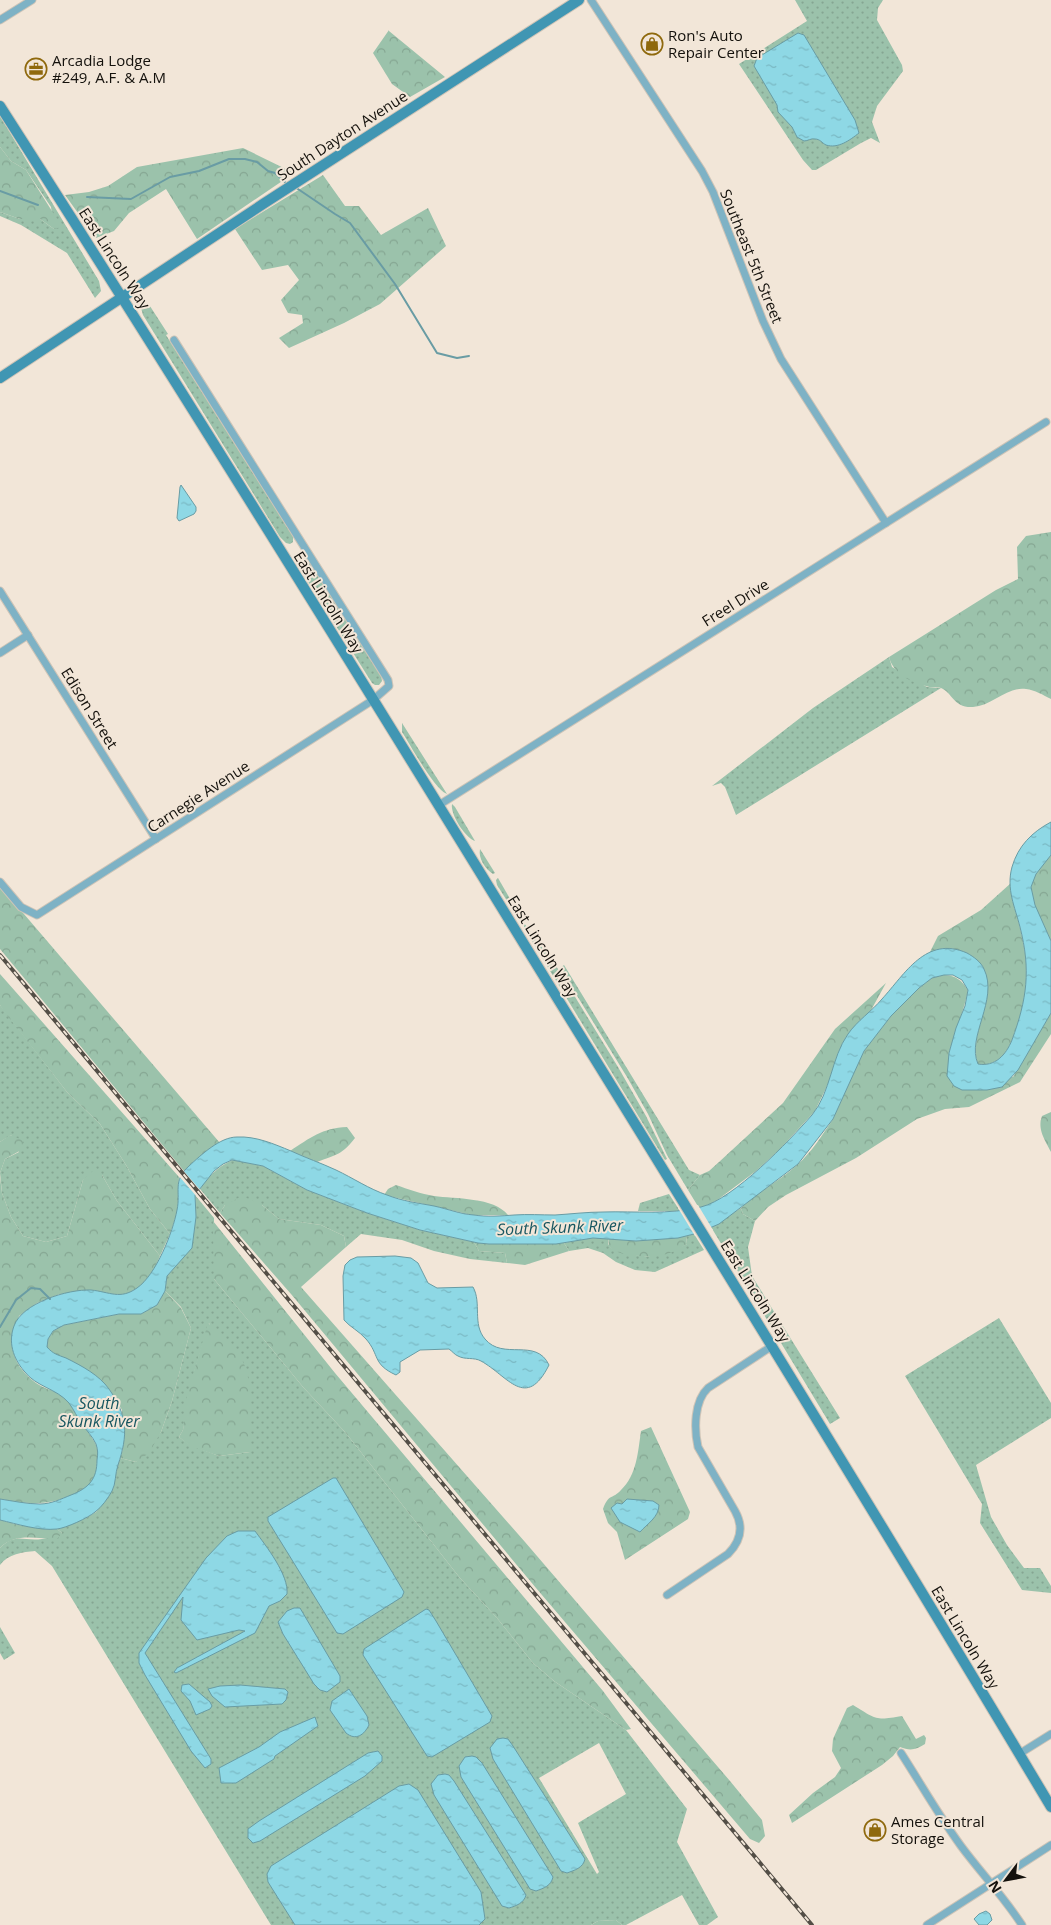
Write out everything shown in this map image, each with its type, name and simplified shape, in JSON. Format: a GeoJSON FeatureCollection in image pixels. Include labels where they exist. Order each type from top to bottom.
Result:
{"type":"FeatureCollection","features":[{"type":"Feature","properties":{"kind":"main road","name":"South Dayton Avenue"},"geometry":{"type":"LineString","coordinates":[[0,378],[122,296],[579,0]]}},
{"type":"Feature","properties":{"kind":"main road","name":"East Lincoln Way"},"geometry":{"type":"LineString","coordinates":[[0,106],[122,296],[439,805],[711,1246],[1051,1807]]}},
{"type":"Feature","properties":{"kind":"street"},"geometry":{"type":"LineString","coordinates":[[0,20],[32,0]]}},
{"type":"Feature","properties":{"kind":"street","name":"Southeast 5th Street"},"geometry":{"type":"LineString","coordinates":[[591,0],[702,171],[713,192],[763,321],[781,359],[886,523]]}},
{"type":"Feature","properties":{"kind":"street","name":"Carnegie Avenue"},"geometry":{"type":"LineString","coordinates":[[0,882],[21,907],[37,915],[373,700],[389,686],[388,680],[174,340]]}},
{"type":"Feature","properties":{"kind":"street","name":"Freel Drive"},"geometry":{"type":"LineString","coordinates":[[439,805],[1046,422]]}},
{"type":"Feature","properties":{"kind":"street","name":"Edison Street"},"geometry":{"type":"LineString","coordinates":[[0,591],[156,839]]}},
{"type":"Feature","properties":{"kind":"street"},"geometry":{"type":"LineString","coordinates":[[0,653],[28,635]]}},
{"type":"Feature","properties":{"kind":"street"},"geometry":{"type":"LineString","coordinates":[[667,1595],[728,1554],[734,1548],[741,1530],[740,1520],[698,1447],[696,1429],[698,1404],[701,1394],[772,1346]]}},
{"type":"Feature","properties":{"kind":"street"},"geometry":{"type":"LineString","coordinates":[[1019,1754],[1051,1734]]}},
{"type":"Feature","properties":{"kind":"street"},"geometry":{"type":"LineString","coordinates":[[901,1753],[959,1844],[976,1867],[992,1883],[1022,1925]]}},
{"type":"Feature","properties":{"kind":"street"},"geometry":{"type":"LineString","coordinates":[[927,1925],[1051,1845]]}},
{"type":"Feature","properties":{"kind":"green space"},"geometry":{"type":"Polygon","coordinates":[[[795,0],[883,0],[878,8],[877,20],[902,65],[903,71],[877,106],[872,122],[880,143],[871,138],[816,170],[812,170],[803,160],[739,64],[807,21],[795,0]]]}},
{"type":"Feature","properties":{"kind":"green space"},"geometry":{"type":"Polygon","coordinates":[[[389,30],[445,77],[410,97],[392,84],[373,53],[389,30]]]}},
{"type":"Feature","properties":{"kind":"green space"},"geometry":{"type":"Polygon","coordinates":[[[0,116],[99,281],[101,291],[95,298],[67,253],[21,225],[0,216],[0,212],[20,219],[40,219],[54,229],[51,207],[26,170],[11,161],[0,147],[0,116]]]}},
{"type":"Feature","properties":{"kind":"green space"},"geometry":{"type":"Polygon","coordinates":[[[0,147],[11,161],[26,170],[62,227],[54,229],[40,219],[20,219],[0,212],[0,147]]]}},
{"type":"Feature","properties":{"kind":"green space"},"geometry":{"type":"Polygon","coordinates":[[[243,148],[294,173],[197,239],[166,189],[129,213],[114,231],[96,238],[65,195],[89,192],[108,186],[137,167],[243,148]]]}},
{"type":"Feature","properties":{"kind":"green space"},"geometry":{"type":"Polygon","coordinates":[[[323,175],[345,206],[359,206],[381,235],[428,208],[446,246],[380,304],[289,348],[279,338],[303,323],[302,315],[288,313],[281,300],[299,280],[288,265],[262,270],[235,229],[323,175]]]}},
{"type":"Feature","properties":{"kind":"green space"},"geometry":{"type":"Polygon","coordinates":[[[148,303],[168,334],[166,335],[293,536],[293,542],[290,544],[280,537],[143,315],[141,308],[148,303]]]}},
{"type":"Feature","properties":{"kind":"green space"},"geometry":{"type":"Polygon","coordinates":[[[1051,532],[1051,699],[1033,690],[1019,689],[1006,693],[980,706],[966,707],[957,703],[945,690],[914,682],[894,668],[889,657],[996,590],[1018,579],[1017,547],[1026,536],[1051,532]]]}},
{"type":"Feature","properties":{"kind":"green space"},"geometry":{"type":"Polygon","coordinates":[[[299,555],[307,557],[381,675],[382,681],[379,685],[372,683],[297,564],[296,559],[299,555]]]}},
{"type":"Feature","properties":{"kind":"green space"},"geometry":{"type":"Polygon","coordinates":[[[889,657],[892,667],[927,687],[941,688],[736,815],[725,787],[721,783],[712,786],[813,708],[889,657]]]}},
{"type":"Feature","properties":{"kind":"green space"},"geometry":{"type":"Polygon","coordinates":[[[402,723],[447,794],[436,784],[423,766],[402,732],[402,723]]]}},
{"type":"Feature","properties":{"kind":"green space"},"geometry":{"type":"Polygon","coordinates":[[[452,804],[475,841],[459,825],[453,814],[452,804]]]}},
{"type":"Feature","properties":{"kind":"green space"},"geometry":{"type":"Polygon","coordinates":[[[480,849],[495,873],[490,872],[483,863],[480,849]]]}},
{"type":"Feature","properties":{"kind":"green space"},"geometry":{"type":"Polygon","coordinates":[[[1051,855],[1051,941],[1036,909],[1031,889],[1038,870],[1051,855]]]}},
{"type":"Feature","properties":{"kind":"green space"},"geometry":{"type":"Polygon","coordinates":[[[498,878],[520,916],[516,915],[497,885],[496,880],[498,878]]]}},
{"type":"Feature","properties":{"kind":"green space"},"geometry":{"type":"Polygon","coordinates":[[[1011,883],[1026,958],[1027,971],[1022,1011],[1012,1040],[1003,1055],[990,1064],[978,1064],[976,1057],[977,1039],[987,994],[930,952],[938,936],[981,910],[1011,883]]]}},
{"type":"Feature","properties":{"kind":"green space"},"geometry":{"type":"Polygon","coordinates":[[[0,886],[220,1143],[209,1149],[184,1171],[0,949],[0,886]]]}},
{"type":"Feature","properties":{"kind":"green space"},"geometry":{"type":"Polygon","coordinates":[[[524,923],[558,969],[618,1067],[646,1116],[667,1159],[665,1160],[524,928],[524,923]]]}},
{"type":"Feature","properties":{"kind":"green space"},"geometry":{"type":"Polygon","coordinates":[[[564,965],[689,1170],[700,1175],[688,1190],[667,1155],[648,1114],[627,1077],[560,968],[564,965]]]}},
{"type":"Feature","properties":{"kind":"green space"},"geometry":{"type":"Polygon","coordinates":[[[0,974],[179,1177],[178,1210],[170,1234],[150,1209],[126,1165],[100,1124],[67,1092],[3,1010],[0,1005],[0,974]]]}},
{"type":"Feature","properties":{"kind":"green space"},"geometry":{"type":"Polygon","coordinates":[[[944,975],[958,979],[968,990],[949,1053],[1013,1077],[1051,1013],[1051,1034],[1020,1082],[969,1107],[945,1109],[917,1119],[856,1158],[786,1195],[768,1207],[755,1221],[743,1214],[741,1208],[790,1171],[816,1143],[833,1119],[864,1051],[891,1016],[919,988],[932,978],[944,975]]]}},
{"type":"Feature","properties":{"kind":"green space"},"geometry":{"type":"Polygon","coordinates":[[[886,983],[870,1012],[857,1024],[815,1111],[779,1150],[756,1171],[712,1204],[699,1208],[688,1190],[700,1175],[709,1171],[783,1103],[835,1029],[886,983]]]}},
{"type":"Feature","properties":{"kind":"green space"},"geometry":{"type":"Polygon","coordinates":[[[0,1005],[67,1092],[100,1124],[126,1165],[150,1209],[170,1234],[160,1256],[117,1201],[102,1175],[83,1180],[67,1236],[46,1242],[23,1236],[11,1217],[2,1193],[0,1173],[5,1159],[19,1152],[11,1135],[0,1142],[0,1005]]]}},
{"type":"Feature","properties":{"kind":"green space"},"geometry":{"type":"Polygon","coordinates":[[[1051,1112],[1051,1152],[1042,1134],[1040,1125],[1042,1116],[1051,1112]]]}},
{"type":"Feature","properties":{"kind":"green space"},"geometry":{"type":"Polygon","coordinates":[[[347,1127],[355,1138],[347,1148],[334,1156],[317,1162],[290,1151],[310,1138],[330,1129],[347,1127]]]}},
{"type":"Feature","properties":{"kind":"green space"},"geometry":{"type":"Polygon","coordinates":[[[10,1135],[22,1140],[25,1148],[5,1159],[0,1173],[0,1142],[10,1135]]]}},
{"type":"Feature","properties":{"kind":"green space"},"geometry":{"type":"Polygon","coordinates":[[[233,1160],[263,1166],[307,1190],[367,1213],[420,1230],[474,1242],[479,1251],[505,1253],[507,1263],[470,1259],[434,1251],[402,1240],[361,1234],[346,1247],[344,1236],[321,1225],[279,1219],[262,1205],[225,1205],[220,1213],[200,1189],[214,1172],[233,1160]]]}},
{"type":"Feature","properties":{"kind":"green space"},"geometry":{"type":"Polygon","coordinates":[[[96,1168],[117,1201],[160,1256],[154,1270],[142,1285],[126,1295],[60,1294],[37,1303],[19,1316],[13,1343],[16,1360],[20,1367],[36,1383],[58,1392],[68,1402],[94,1441],[99,1460],[96,1473],[89,1485],[71,1496],[44,1503],[0,1499],[0,1177],[2,1193],[11,1217],[23,1236],[46,1242],[67,1236],[83,1180],[96,1168]]]}},
{"type":"Feature","properties":{"kind":"green space"},"geometry":{"type":"Polygon","coordinates":[[[396,1185],[429,1195],[484,1202],[502,1209],[508,1215],[472,1215],[384,1195],[388,1189],[396,1185]]]}},
{"type":"Feature","properties":{"kind":"green space"},"geometry":{"type":"Polygon","coordinates":[[[669,1194],[680,1211],[638,1211],[640,1203],[669,1194]]]}},
{"type":"Feature","properties":{"kind":"green space"},"geometry":{"type":"Polygon","coordinates":[[[195,1195],[214,1218],[214,1279],[303,1387],[345,1432],[460,1578],[497,1618],[533,1663],[554,1681],[626,1730],[687,1809],[677,1842],[718,1917],[707,1925],[699,1925],[682,1895],[626,1925],[622,1925],[616,1920],[598,1921],[591,1925],[271,1925],[52,1566],[35,1551],[11,1556],[0,1565],[0,1548],[11,1540],[36,1540],[62,1533],[57,1529],[86,1518],[96,1512],[113,1489],[115,1472],[120,1458],[136,1462],[161,1432],[172,1401],[191,1328],[181,1307],[165,1291],[167,1276],[178,1262],[196,1217],[195,1195]],[[209,1323],[195,1369],[183,1430],[179,1437],[190,1445],[219,1456],[250,1452],[209,1323]],[[599,1743],[539,1778],[597,1874],[599,1872],[578,1823],[626,1794],[599,1743]]]}},
{"type":"Feature","properties":{"kind":"green space"},"geometry":{"type":"Polygon","coordinates":[[[242,1196],[262,1205],[279,1219],[321,1225],[344,1236],[346,1247],[301,1287],[525,1542],[730,1781],[762,1820],[765,1836],[759,1843],[750,1839],[536,1588],[291,1294],[220,1213],[225,1205],[242,1196]]]}},
{"type":"Feature","properties":{"kind":"green space"},"geometry":{"type":"Polygon","coordinates":[[[741,1208],[743,1214],[755,1221],[748,1247],[752,1276],[840,1418],[830,1424],[711,1227],[741,1208]]]}},
{"type":"Feature","properties":{"kind":"green space"},"geometry":{"type":"Polygon","coordinates":[[[213,1221],[335,1373],[603,1691],[631,1729],[626,1730],[554,1681],[533,1663],[497,1618],[460,1578],[345,1432],[303,1387],[214,1279],[213,1221]]]}},
{"type":"Feature","properties":{"kind":"green space"},"geometry":{"type":"Polygon","coordinates":[[[694,1234],[704,1250],[655,1272],[635,1270],[616,1262],[603,1253],[588,1248],[569,1251],[564,1243],[586,1238],[609,1238],[608,1244],[611,1248],[633,1255],[650,1256],[666,1253],[687,1244],[686,1236],[694,1234]]]}},
{"type":"Feature","properties":{"kind":"green space"},"geometry":{"type":"Polygon","coordinates":[[[686,1236],[687,1244],[672,1252],[657,1256],[625,1254],[609,1246],[609,1238],[636,1241],[686,1236]]]}},
{"type":"Feature","properties":{"kind":"green space"},"geometry":{"type":"Polygon","coordinates":[[[474,1242],[489,1244],[564,1243],[569,1251],[525,1265],[507,1263],[505,1253],[479,1251],[474,1242]]]}},
{"type":"Feature","properties":{"kind":"green space"},"geometry":{"type":"Polygon","coordinates":[[[165,1291],[181,1308],[191,1328],[172,1401],[161,1432],[149,1453],[136,1462],[120,1458],[123,1449],[122,1410],[109,1389],[97,1377],[82,1367],[52,1353],[47,1347],[48,1339],[53,1331],[64,1325],[119,1314],[141,1314],[157,1305],[165,1291]]]}},
{"type":"Feature","properties":{"kind":"green space"},"geometry":{"type":"Polygon","coordinates":[[[999,1318],[1051,1403],[1051,1418],[976,1465],[991,1517],[1007,1545],[1024,1568],[1040,1568],[1051,1586],[1051,1593],[1022,1590],[980,1523],[982,1504],[905,1376],[999,1318]]]}},
{"type":"Feature","properties":{"kind":"green space"},"geometry":{"type":"Polygon","coordinates":[[[208,1323],[231,1345],[246,1368],[250,1391],[250,1452],[219,1456],[190,1446],[179,1437],[183,1430],[187,1395],[208,1323]]]}},
{"type":"Feature","properties":{"kind":"green space"},"geometry":{"type":"Polygon","coordinates":[[[651,1427],[690,1512],[688,1519],[625,1560],[617,1532],[608,1523],[603,1509],[607,1501],[626,1484],[634,1470],[641,1431],[651,1427]]]}},
{"type":"Feature","properties":{"kind":"green space"},"geometry":{"type":"Polygon","coordinates":[[[0,1520],[19,1525],[57,1529],[62,1533],[57,1539],[19,1538],[6,1543],[0,1548],[0,1520]]]}},
{"type":"Feature","properties":{"kind":"green space"},"geometry":{"type":"Polygon","coordinates":[[[0,1627],[15,1653],[4,1660],[0,1653],[0,1627]]]}},
{"type":"Feature","properties":{"kind":"green space"},"geometry":{"type":"Polygon","coordinates":[[[853,1705],[876,1718],[902,1716],[916,1739],[924,1735],[926,1738],[925,1744],[913,1749],[900,1747],[882,1765],[792,1823],[789,1815],[813,1793],[835,1777],[841,1768],[832,1751],[833,1739],[847,1708],[853,1705]]]}},
{"type":"Feature","properties":{"kind":"green space"},"geometry":{"type":"Polygon","coordinates":[[[616,1920],[622,1925],[591,1925],[598,1921],[616,1920]]]}},
{"type":"Feature","properties":{"kind":"water"},"geometry":{"type":"Polygon","coordinates":[[[798,33],[804,35],[855,120],[859,133],[839,145],[830,146],[817,139],[804,141],[797,137],[792,127],[778,112],[777,105],[754,66],[757,58],[798,33]]]}},
{"type":"Feature","properties":{"kind":"water"},"geometry":{"type":"Polygon","coordinates":[[[181,485],[196,507],[196,511],[194,514],[179,521],[177,518],[181,485]]]}},
{"type":"Feature","properties":{"kind":"water","name":"South Skunk River"},"geometry":{"type":"Polygon","coordinates":[[[1051,822],[1051,855],[1036,874],[1031,887],[1035,905],[1051,941],[1051,1013],[1018,1070],[1002,1087],[987,1090],[962,1090],[954,1086],[947,1076],[949,1053],[965,1006],[968,990],[962,980],[953,975],[932,978],[919,988],[891,1016],[864,1051],[833,1119],[798,1164],[719,1224],[698,1233],[678,1238],[636,1241],[593,1238],[556,1244],[478,1243],[420,1230],[367,1213],[307,1190],[263,1166],[232,1160],[214,1171],[195,1195],[196,1217],[192,1248],[167,1276],[165,1291],[157,1305],[141,1314],[119,1314],[64,1325],[53,1331],[48,1339],[47,1347],[51,1351],[84,1368],[100,1379],[109,1389],[120,1408],[125,1435],[114,1485],[109,1497],[92,1514],[61,1528],[36,1528],[0,1520],[0,1499],[30,1504],[44,1504],[60,1500],[83,1489],[94,1478],[98,1456],[95,1441],[69,1403],[58,1394],[34,1381],[20,1366],[14,1355],[11,1338],[14,1326],[26,1311],[47,1299],[81,1290],[125,1294],[131,1292],[144,1282],[163,1252],[172,1230],[177,1210],[178,1187],[181,1177],[189,1166],[211,1147],[231,1138],[258,1139],[330,1167],[374,1190],[393,1197],[459,1213],[484,1216],[664,1212],[701,1207],[714,1202],[729,1193],[760,1168],[812,1115],[823,1096],[842,1043],[848,1034],[908,969],[928,953],[940,949],[953,949],[967,953],[981,964],[988,981],[988,993],[975,1053],[978,1064],[990,1064],[1003,1055],[1010,1045],[1017,1025],[1026,984],[1026,957],[1012,898],[1010,875],[1022,846],[1038,830],[1051,822]]]}},
{"type":"Feature","properties":{"kind":"water"},"geometry":{"type":"Polygon","coordinates":[[[395,1256],[411,1258],[418,1263],[428,1283],[437,1288],[473,1287],[476,1293],[479,1327],[485,1339],[492,1345],[501,1348],[528,1350],[536,1352],[543,1357],[549,1365],[541,1379],[532,1386],[524,1388],[516,1386],[481,1361],[461,1357],[449,1349],[420,1350],[400,1362],[400,1372],[396,1375],[383,1367],[366,1339],[344,1320],[343,1276],[345,1265],[357,1257],[395,1256]]]}},
{"type":"Feature","properties":{"kind":"water"},"geometry":{"type":"Polygon","coordinates":[[[336,1478],[404,1592],[402,1597],[343,1634],[337,1633],[268,1521],[268,1517],[336,1478]]]}},
{"type":"Feature","properties":{"kind":"water"},"geometry":{"type":"Polygon","coordinates":[[[627,1499],[653,1501],[659,1505],[655,1517],[640,1532],[620,1522],[611,1508],[617,1503],[622,1504],[627,1499]]]}},
{"type":"Feature","properties":{"kind":"water"},"geometry":{"type":"Polygon","coordinates":[[[238,1531],[255,1531],[281,1570],[287,1586],[287,1594],[280,1601],[269,1606],[255,1633],[176,1673],[174,1672],[177,1668],[245,1631],[239,1630],[197,1640],[181,1620],[183,1597],[145,1653],[211,1759],[211,1764],[205,1768],[191,1751],[145,1675],[139,1663],[139,1653],[206,1558],[227,1536],[238,1531]]]}},
{"type":"Feature","properties":{"kind":"water"},"geometry":{"type":"Polygon","coordinates":[[[300,1608],[340,1676],[340,1682],[327,1692],[320,1690],[314,1684],[283,1634],[278,1622],[287,1611],[300,1608]]]}},
{"type":"Feature","properties":{"kind":"water"},"geometry":{"type":"Polygon","coordinates":[[[426,1609],[429,1610],[436,1621],[492,1716],[490,1722],[432,1757],[427,1756],[363,1655],[364,1649],[426,1609]]]}},
{"type":"Feature","properties":{"kind":"water"},"geometry":{"type":"Polygon","coordinates":[[[189,1684],[210,1702],[212,1706],[210,1709],[196,1715],[190,1701],[181,1691],[182,1685],[189,1684]]]}},
{"type":"Feature","properties":{"kind":"water"},"geometry":{"type":"Polygon","coordinates":[[[240,1685],[285,1689],[288,1692],[286,1700],[282,1704],[225,1707],[212,1696],[208,1689],[240,1685]]]}},
{"type":"Feature","properties":{"kind":"water"},"geometry":{"type":"Polygon","coordinates":[[[349,1689],[367,1716],[369,1725],[365,1732],[356,1737],[346,1733],[330,1710],[332,1701],[349,1689]]]}},
{"type":"Feature","properties":{"kind":"water"},"geometry":{"type":"Polygon","coordinates":[[[315,1717],[318,1726],[275,1756],[274,1759],[236,1783],[221,1783],[219,1768],[259,1747],[280,1732],[315,1717]]]}},
{"type":"Feature","properties":{"kind":"water"},"geometry":{"type":"Polygon","coordinates":[[[497,1739],[508,1739],[513,1746],[585,1859],[578,1868],[567,1873],[561,1871],[493,1759],[490,1748],[497,1739]]]}},
{"type":"Feature","properties":{"kind":"water"},"geometry":{"type":"Polygon","coordinates":[[[378,1751],[382,1756],[382,1761],[365,1776],[260,1841],[253,1843],[248,1838],[248,1829],[259,1821],[368,1753],[378,1751]]]}},
{"type":"Feature","properties":{"kind":"water"},"geometry":{"type":"Polygon","coordinates":[[[472,1756],[482,1763],[553,1877],[551,1883],[544,1888],[536,1891],[530,1889],[461,1777],[459,1766],[465,1757],[472,1756]]]}},
{"type":"Feature","properties":{"kind":"water"},"geometry":{"type":"Polygon","coordinates":[[[438,1775],[449,1775],[454,1781],[526,1895],[519,1904],[509,1908],[502,1906],[434,1795],[431,1784],[438,1775]]]}},
{"type":"Feature","properties":{"kind":"water"},"geometry":{"type":"Polygon","coordinates":[[[409,1784],[418,1790],[481,1892],[485,1919],[479,1925],[295,1925],[268,1882],[267,1874],[271,1866],[399,1786],[409,1784]]]}},
{"type":"Feature","properties":{"kind":"water"},"geometry":{"type":"Polygon","coordinates":[[[986,1911],[990,1914],[992,1920],[987,1925],[979,1925],[974,1919],[986,1911]]]}},
{"type":"Feature","properties":{"kind":"pier"},"geometry":{"type":"Polygon","coordinates":[[[182,1169],[201,1191],[198,1198],[178,1175],[182,1169]]]}},
{"type":"Feature","properties":{"kind":"pier"},"geometry":{"type":"Polygon","coordinates":[[[698,1205],[713,1230],[695,1236],[678,1208],[698,1205]]]}},
{"type":"Feature","properties":{"kind":"waterway"},"geometry":{"type":"LineString","coordinates":[[87,197],[131,199],[170,177],[199,171],[229,159],[245,159],[257,162],[268,171],[275,173],[286,183]]}},
{"type":"Feature","properties":{"kind":"waterway"},"geometry":{"type":"LineString","coordinates":[[295,187],[350,223],[395,284],[437,353],[457,358],[469,356]]}},
{"type":"Feature","properties":{"kind":"waterway"},"geometry":{"type":"LineString","coordinates":[[0,191],[38,205]]}},
{"type":"Feature","properties":{"kind":"waterway"},"geometry":{"type":"LineString","coordinates":[[0,1327],[16,1300],[31,1288],[40,1289],[50,1299]]}},
{"type":"Feature","properties":{"kind":"railway"},"geometry":{"type":"LineString","coordinates":[[0,955],[812,1925]]}},
{"type":"Feature","properties":{"kind":"place","name":"Ron's Auto Repair Center"},"geometry":{"type":"Point","coordinates":[652,44]}},
{"type":"Feature","properties":{"kind":"place","name":"Arcadia Lodge #249, A.F. & A.M"},"geometry":{"type":"Point","coordinates":[36,69]}},
{"type":"Feature","properties":{"kind":"place","name":"Ames Central Storage"},"geometry":{"type":"Point","coordinates":[875,1830]}}]}
